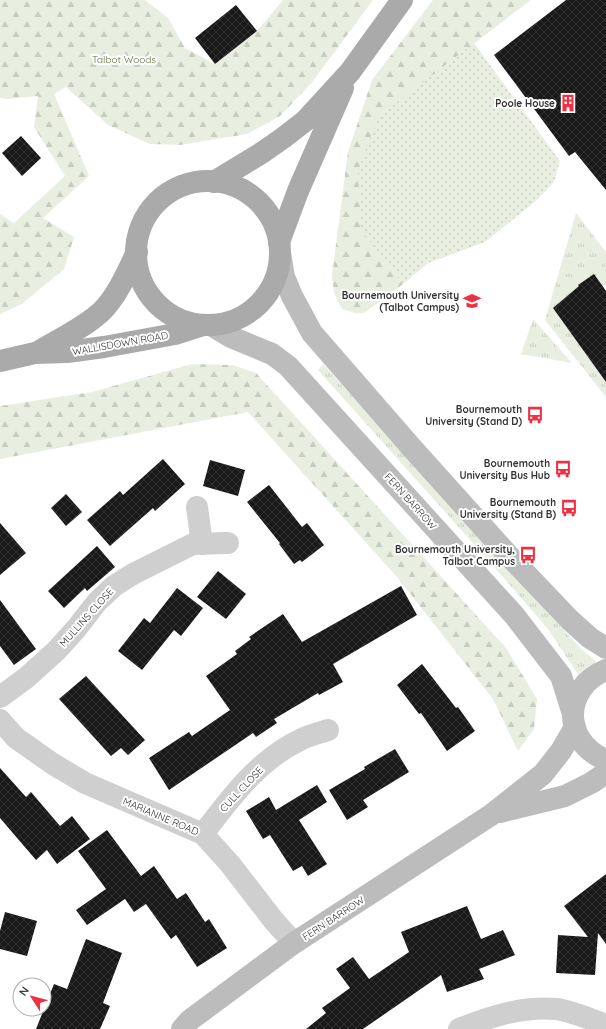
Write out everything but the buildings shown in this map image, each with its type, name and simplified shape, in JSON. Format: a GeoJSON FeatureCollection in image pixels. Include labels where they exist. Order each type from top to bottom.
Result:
{"type":"FeatureCollection","features":[{"type":"Feature","properties":{"kind":"main road"},"geometry":{"type":"LineString","coordinates":[[214,182],[263,152],[300,125],[350,72],[402,0]]}},
{"type":"Feature","properties":{"kind":"main road"},"geometry":{"type":"LineString","coordinates":[[280,248],[273,221],[259,202],[247,193],[225,183],[201,182],[187,185],[171,192],[158,203],[142,225],[137,252],[138,266],[144,286],[156,302],[176,318],[207,325],[224,323],[238,319],[260,303],[268,293],[276,277],[280,248],[298,191],[350,72]]}},
{"type":"Feature","properties":{"kind":"main road","name":"WALLISDOWN ROAD"},"geometry":{"type":"LineString","coordinates":[[35,353],[88,322],[103,310],[115,294],[137,252]]}},
{"type":"Feature","properties":{"kind":"main road","name":"WALLISDOWN ROAD"},"geometry":{"type":"LineString","coordinates":[[0,361],[35,353],[67,352],[104,347],[175,334],[207,325]]}},
{"type":"Feature","properties":{"kind":"street"},"geometry":{"type":"LineString","coordinates":[[280,248],[284,277],[292,296],[312,333],[412,448],[510,557],[570,620],[590,638],[606,648]]}},
{"type":"Feature","properties":{"kind":"street","name":"FERN BARROW"},"geometry":{"type":"LineString","coordinates":[[207,325],[272,354],[288,366],[514,615],[561,676],[579,738],[591,752],[606,760]]}},
{"type":"Feature","properties":{"kind":"street"},"geometry":{"type":"LineString","coordinates":[[197,507],[202,544]]}},
{"type":"Feature","properties":{"kind":"street","name":"MULLINS CLOSE"},"geometry":{"type":"LineString","coordinates":[[0,697],[26,678],[56,651],[76,629],[97,602],[114,586],[133,574],[193,544],[228,543]]}},
{"type":"Feature","properties":{"kind":"street","name":"FERN BARROW"},"geometry":{"type":"LineString","coordinates":[[182,1029],[190,1020],[294,943],[491,815],[543,774],[561,751],[574,721],[575,703],[583,686],[594,676],[606,670]]}},
{"type":"Feature","properties":{"kind":"street","name":"MARIANNE ROAD"},"geometry":{"type":"LineString","coordinates":[[0,720],[16,738],[53,764],[85,783],[203,834],[230,864],[274,921],[294,943]]}},
{"type":"Feature","properties":{"kind":"street","name":"CULL CLOSE"},"geometry":{"type":"LineString","coordinates":[[203,834],[229,799],[255,771],[279,753],[302,739],[328,730]]}},
{"type":"Feature","properties":{"kind":"street","name":"FERN BARROW"},"geometry":{"type":"LineString","coordinates":[[491,815],[565,796],[584,785],[591,783],[606,773]]}},
{"type":"Feature","properties":{"kind":"street"},"geometry":{"type":"LineString","coordinates":[[459,1029],[505,1013],[536,1009],[556,1009],[606,1025]]}},
{"type":"Feature","properties":{"kind":"green space","name":"Talbot Woods"},"geometry":{"type":"Polygon","coordinates":[[[0,0],[145,0],[168,18],[185,48],[215,64],[257,31],[283,0],[373,0],[313,81],[280,116],[247,134],[180,145],[150,144],[108,125],[66,87],[54,94],[89,176],[43,218],[74,237],[64,269],[22,304],[0,314],[0,214],[14,223],[65,176],[34,127],[38,96],[7,99],[0,98],[0,0]]]}},
{"type":"Feature","properties":{"kind":"green space"},"geometry":{"type":"Polygon","coordinates":[[[433,0],[531,0],[378,117],[361,229],[403,284],[364,313],[355,313],[342,309],[334,293],[332,275],[348,152],[372,80],[433,0]]]}},
{"type":"Feature","properties":{"kind":"green space"},"geometry":{"type":"Polygon","coordinates":[[[474,43],[560,161],[554,182],[536,201],[485,242],[428,263],[403,284],[361,230],[358,171],[378,117],[474,43]]]}},
{"type":"Feature","properties":{"kind":"green space"},"geometry":{"type":"Polygon","coordinates":[[[576,213],[606,252],[606,284],[586,296],[564,299],[553,308],[606,377],[606,397],[545,320],[576,213]]]}},
{"type":"Feature","properties":{"kind":"green space"},"geometry":{"type":"Polygon","coordinates":[[[533,319],[572,363],[521,354],[533,319]]]}},
{"type":"Feature","properties":{"kind":"green space"},"geometry":{"type":"Polygon","coordinates":[[[192,364],[232,365],[256,373],[506,648],[537,699],[534,729],[518,751],[493,699],[397,577],[248,412],[0,459],[0,406],[92,392],[192,364]]]}},
{"type":"Feature","properties":{"kind":"green space"},"geometry":{"type":"Polygon","coordinates":[[[323,364],[580,648],[596,661],[592,666],[579,676],[548,629],[318,370],[323,364]]]}},
{"type":"Feature","properties":{"kind":"place","name":"Poole House"},"geometry":{"type":"Point","coordinates":[568,103]}},
{"type":"Feature","properties":{"kind":"place","name":"Bournemouth University (Talbot Campus)"},"geometry":{"type":"Point","coordinates":[472,301]}},
{"type":"Feature","properties":{"kind":"place","name":"Bournemouth University (Stand D)"},"geometry":{"type":"Point","coordinates":[535,415]}},
{"type":"Feature","properties":{"kind":"place","name":"Bournemouth University Bus Hub"},"geometry":{"type":"Point","coordinates":[563,469]}},
{"type":"Feature","properties":{"kind":"place","name":"Bournemouth University (Stand B)"},"geometry":{"type":"Point","coordinates":[569,508]}},
{"type":"Feature","properties":{"kind":"place","name":"Bournemouth University, Talbot Campus"},"geometry":{"type":"Point","coordinates":[528,555]}}]}
